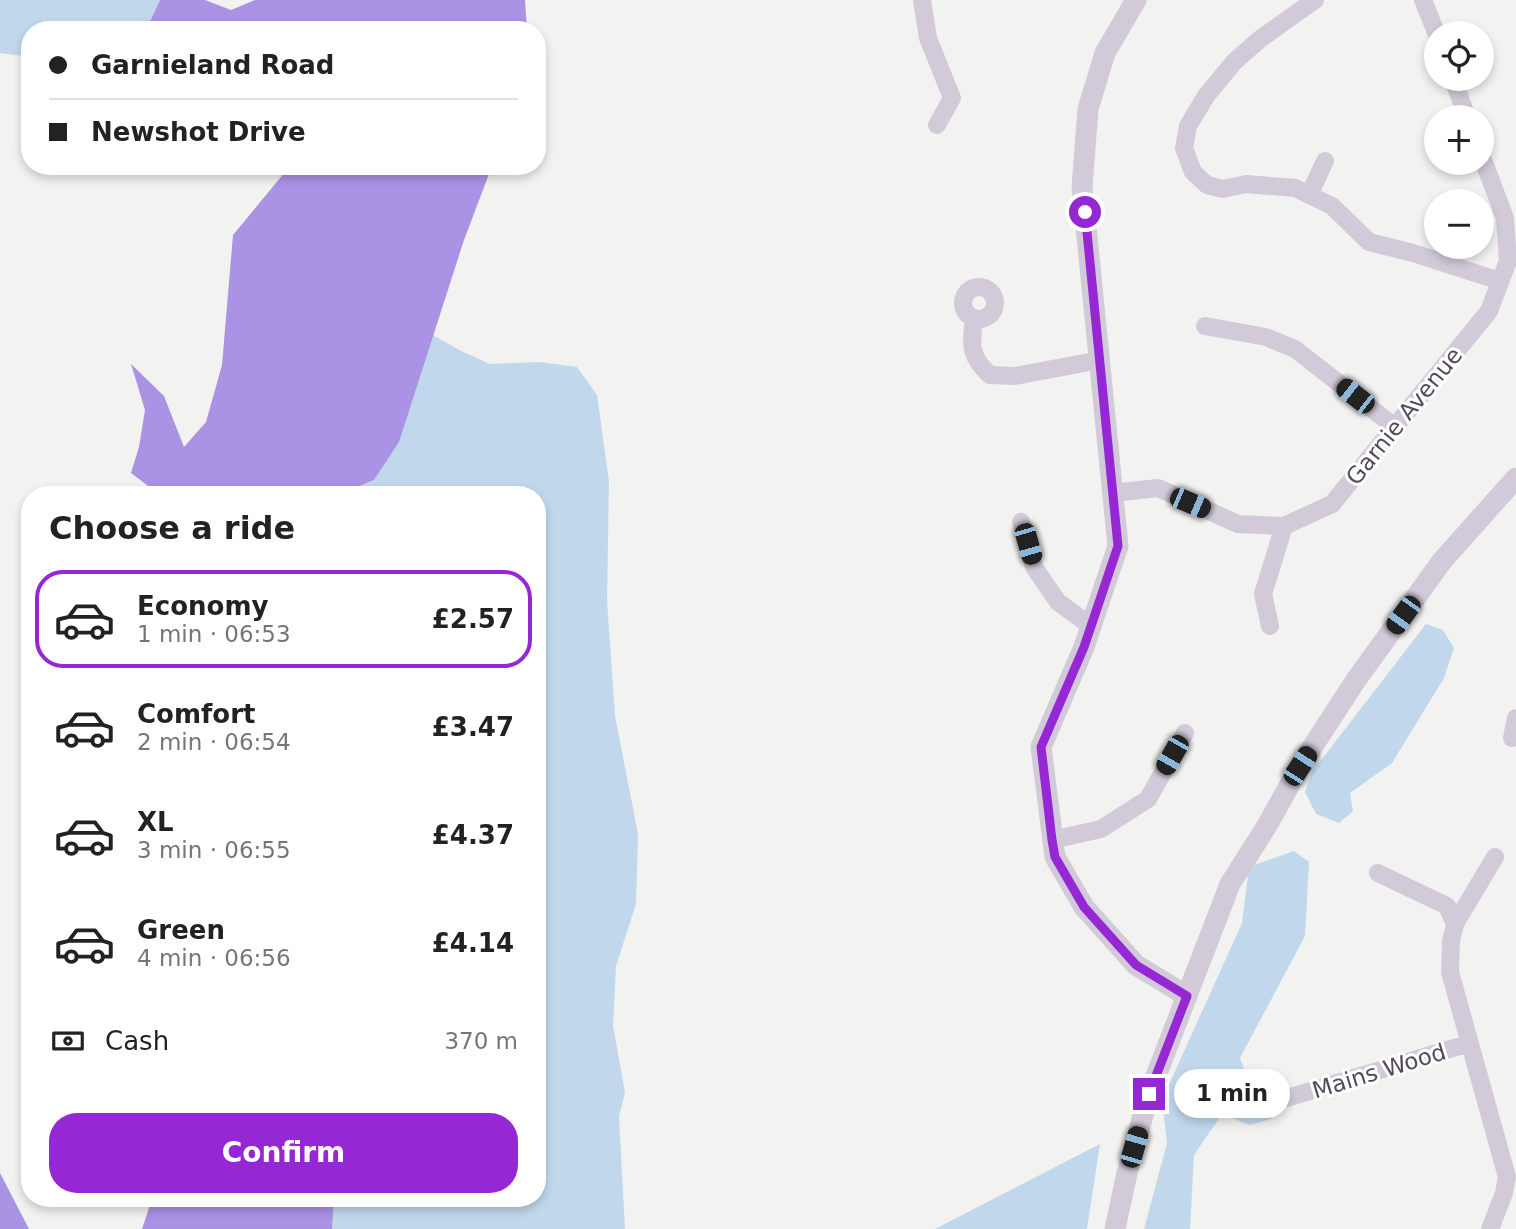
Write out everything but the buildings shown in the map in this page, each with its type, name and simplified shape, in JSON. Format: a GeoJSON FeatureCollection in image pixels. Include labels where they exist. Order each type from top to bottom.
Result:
{"type":"FeatureCollection","features":[{"type":"Feature","properties":{"kind":"street"},"geometry":{"type":"LineString","coordinates":[[922,0],[928,38],[952,99],[937,125]]}},
{"type":"Feature","properties":{"kind":"street"},"geometry":{"type":"LineString","coordinates":[[1136,0],[1105,53],[1086,117],[1082,187],[1118,546],[1091,626],[1041,747],[1055,857],[1084,907],[1136,965],[1187,996]]}},
{"type":"Feature","properties":{"kind":"street"},"geometry":{"type":"LineString","coordinates":[[1315,0],[1260,39],[1234,62],[1206,96],[1188,126],[1184,148],[1193,172],[1207,185],[1223,189],[1246,184],[1296,188],[1332,206],[1369,242],[1500,281]]}},
{"type":"Feature","properties":{"kind":"street"},"geometry":{"type":"LineString","coordinates":[[1423,0],[1431,21]]}},
{"type":"Feature","properties":{"kind":"street"},"geometry":{"type":"LineString","coordinates":[[1309,195],[1325,161]]}},
{"type":"Feature","properties":{"kind":"street","name":"Garnie Avenue"},"geometry":{"type":"LineString","coordinates":[[1112,493],[1158,488],[1238,524],[1284,526],[1332,504],[1489,311],[1508,261],[1505,218],[1489,175]]}},
{"type":"Feature","properties":{"kind":"street"},"geometry":{"type":"LineString","coordinates":[[974,319],[971,347],[979,365],[990,375],[1015,376],[1100,360]]}},
{"type":"Feature","properties":{"kind":"street"},"geometry":{"type":"LineString","coordinates":[[1205,326],[1266,337],[1295,349],[1395,427]]}},
{"type":"Feature","properties":{"kind":"street"},"geometry":{"type":"LineString","coordinates":[[1115,1229],[1149,1094],[1230,884],[1300,766],[1356,680],[1442,561],[1516,478]]}},
{"type":"Feature","properties":{"kind":"street"},"geometry":{"type":"LineString","coordinates":[[1021,522],[1034,567],[1058,602],[1091,626]]}},
{"type":"Feature","properties":{"kind":"street"},"geometry":{"type":"LineString","coordinates":[[1270,626],[1263,594],[1284,526]]}},
{"type":"Feature","properties":{"kind":"street"},"geometry":{"type":"LineString","coordinates":[[1512,738],[1516,718]]}},
{"type":"Feature","properties":{"kind":"street"},"geometry":{"type":"LineString","coordinates":[[1052,840],[1101,829],[1148,799],[1185,733]]}},
{"type":"Feature","properties":{"kind":"street"},"geometry":{"type":"LineString","coordinates":[[1455,924],[1495,857]]}},
{"type":"Feature","properties":{"kind":"street"},"geometry":{"type":"LineString","coordinates":[[1378,873],[1447,906],[1455,924]]}},
{"type":"Feature","properties":{"kind":"street","name":"Mains Wood"},"geometry":{"type":"LineString","coordinates":[[1455,924],[1451,941],[1450,972],[1507,1177],[1504,1194],[1490,1229]]}},
{"type":"Feature","properties":{"kind":"street","name":"Mains Wood"},"geometry":{"type":"LineString","coordinates":[[1287,1098],[1470,1043]]}},
{"type":"Feature","properties":{"kind":"shaded area"},"geometry":{"type":"Polygon","coordinates":[[[0,0],[160,0],[150,21],[21,21],[21,56],[0,53],[0,0]]]}},
{"type":"Feature","properties":{"kind":"shaded area"},"geometry":{"type":"Polygon","coordinates":[[[160,0],[205,0],[231,10],[255,0],[525,0],[526,21],[150,21],[160,0]]]}},
{"type":"Feature","properties":{"kind":"shaded area"},"geometry":{"type":"Polygon","coordinates":[[[283,175],[489,175],[464,240],[399,442],[374,480],[360,486],[148,486],[131,473],[139,447],[145,410],[131,364],[164,396],[184,447],[206,422],[222,365],[233,235],[283,175]]]}},
{"type":"Feature","properties":{"kind":"shaded area"},"geometry":{"type":"Polygon","coordinates":[[[433,335],[490,364],[540,362],[577,367],[597,395],[609,481],[607,600],[615,716],[638,834],[636,904],[616,966],[613,1025],[625,1093],[619,1116],[625,1229],[332,1229],[333,1207],[546,1207],[546,486],[360,486],[374,480],[398,442],[433,335]]]}},
{"type":"Feature","properties":{"kind":"shaded area"},"geometry":{"type":"Polygon","coordinates":[[[1426,624],[1443,630],[1454,648],[1444,678],[1392,763],[1350,793],[1353,811],[1339,823],[1316,814],[1305,792],[1312,772],[1426,624]]]}},
{"type":"Feature","properties":{"kind":"shaded area"},"geometry":{"type":"Polygon","coordinates":[[[1294,851],[1309,862],[1305,936],[1240,1058],[1249,1082],[1264,1089],[1276,1108],[1271,1119],[1250,1125],[1222,1114],[1194,1155],[1190,1229],[1144,1229],[1167,1143],[1162,1100],[1242,923],[1249,867],[1294,851]]]}},
{"type":"Feature","properties":{"kind":"shaded area"},"geometry":{"type":"Polygon","coordinates":[[[1100,1144],[1087,1229],[935,1229],[1100,1144]]]}},
{"type":"Feature","properties":{"kind":"shaded area"},"geometry":{"type":"Polygon","coordinates":[[[0,1173],[29,1229],[0,1229],[0,1173]]]}},
{"type":"Feature","properties":{"kind":"shaded area"},"geometry":{"type":"Polygon","coordinates":[[[149,1207],[333,1207],[332,1229],[142,1229],[149,1207]]]}},
{"type":"Feature","properties":{"kind":"route"},"geometry":{"type":"LineString","coordinates":[[1085,212],[1118,546],[1084,647],[1041,747],[1055,857],[1084,907],[1136,965],[1187,996],[1149,1094]]}}]}
